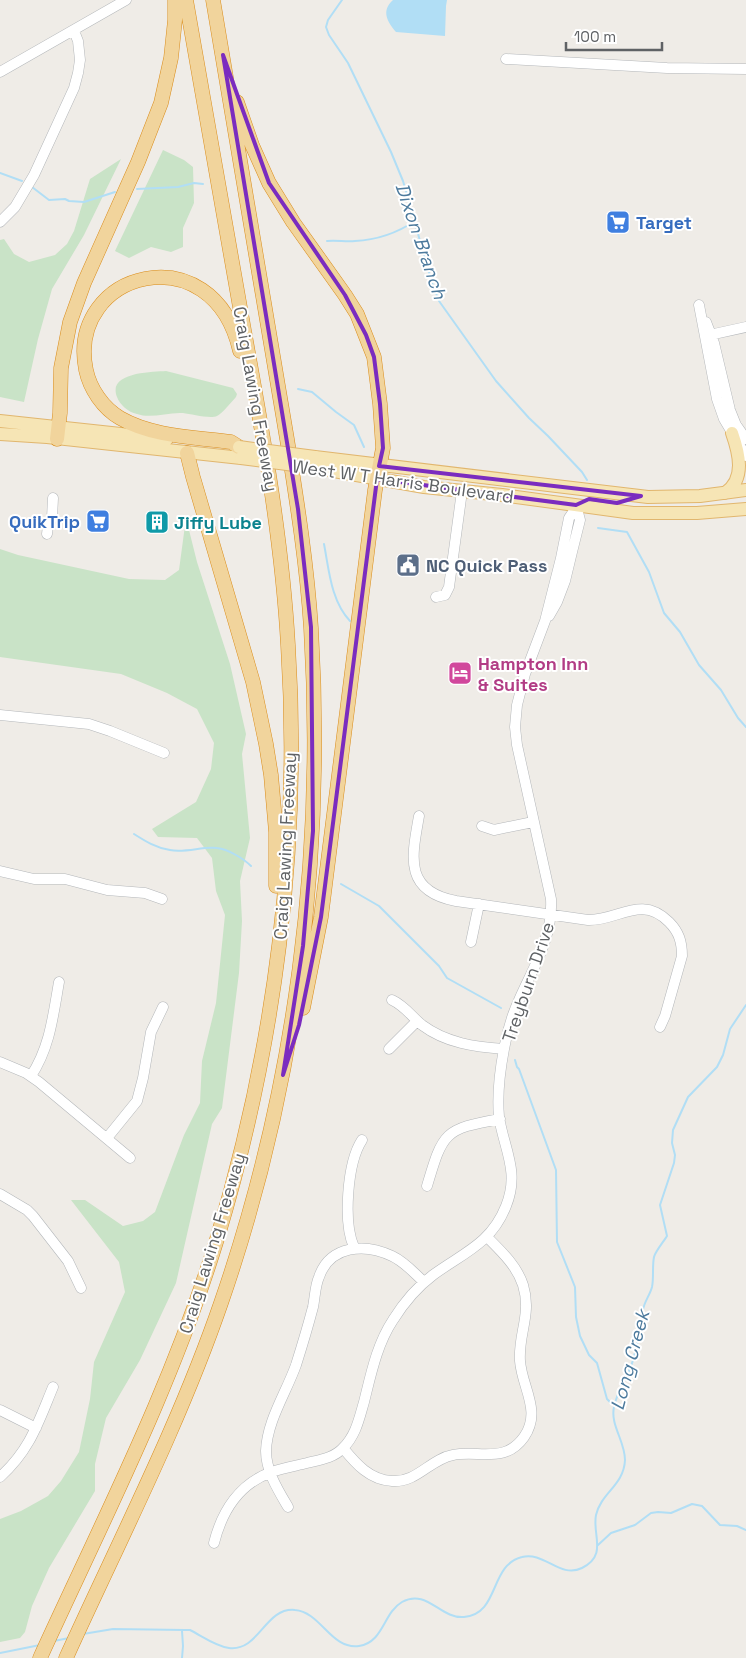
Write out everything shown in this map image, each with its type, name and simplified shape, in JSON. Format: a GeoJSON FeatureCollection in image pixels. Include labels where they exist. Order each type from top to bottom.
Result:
{"type":"FeatureCollection","features":[{"type":"Feature","properties":{"kind":"highway"},"geometry":{"type":"LineString","coordinates":[[58,433],[61,368],[70,322],[84,283],[138,162],[161,103],[171,58],[175,0]]}},
{"type":"Feature","properties":{"kind":"highway","name":"Craig Lawing Freeway"},"geometry":{"type":"LineString","coordinates":[[40,1658],[145,1430],[171,1368],[204,1279],[229,1199],[259,1074],[273,991],[283,910],[290,816],[291,750],[290,681],[285,598],[268,460],[186,0]]}},
{"type":"Feature","properties":{"kind":"highway","name":"Craig Lawing Freeway"},"geometry":{"type":"LineString","coordinates":[[66,1658],[170,1430],[217,1314],[232,1271],[257,1185],[283,1075],[296,1001],[303,946],[313,831],[315,756],[311,627],[298,509],[213,0]]}},
{"type":"Feature","properties":{"kind":"highway"},"geometry":{"type":"LineString","coordinates":[[223,55],[252,145],[268,183],[345,295],[357,314],[366,335],[374,357],[383,448],[378,473],[321,917],[299,1025],[283,1075]]}},
{"type":"Feature","properties":{"kind":"highway"},"geometry":{"type":"LineString","coordinates":[[240,453],[231,442],[152,430],[129,422],[112,413],[97,395],[87,373],[84,353],[88,328],[104,302],[122,287],[132,282],[144,278],[167,277],[191,283],[209,294],[226,312],[238,339],[245,373],[254,384]]}},
{"type":"Feature","properties":{"kind":"highway"},"geometry":{"type":"LineString","coordinates":[[187,453],[192,476],[253,682],[266,744],[272,782],[276,832],[273,991]]}},
{"type":"Feature","properties":{"kind":"main road","name":"West W T Harris Boulevard"},"geometry":{"type":"LineString","coordinates":[[0,421],[58,433],[187,453],[240,453]]}},
{"type":"Feature","properties":{"kind":"main road","name":"West W T Harris Boulevard"},"geometry":{"type":"LineString","coordinates":[[0,434],[58,433],[240,453],[378,473],[462,491],[633,513],[697,513],[746,509]]}},
{"type":"Feature","properties":{"kind":"main road"},"geometry":{"type":"LineString","coordinates":[[725,494],[733,487],[738,474],[738,451],[732,434]]}},
{"type":"Feature","properties":{"kind":"main road","name":"West W T Harris Boulevard"},"geometry":{"type":"LineString","coordinates":[[378,473],[467,475],[641,496],[673,497],[725,494],[746,490]]}},
{"type":"Feature","properties":{"kind":"main road"},"geometry":{"type":"LineString","coordinates":[[576,507],[583,500],[589,499],[617,503],[641,496]]}},
{"type":"Feature","properties":{"kind":"street"},"geometry":{"type":"LineString","coordinates":[[0,72],[126,0]]}},
{"type":"Feature","properties":{"kind":"street"},"geometry":{"type":"LineString","coordinates":[[0,222],[15,207],[34,175],[74,88],[80,60],[78,41],[74,31]]}},
{"type":"Feature","properties":{"kind":"street"},"geometry":{"type":"LineString","coordinates":[[506,59],[666,68],[746,69]]}},
{"type":"Feature","properties":{"kind":"street"},"geometry":{"type":"LineString","coordinates":[[708,335],[746,327]]}},
{"type":"Feature","properties":{"kind":"street"},"geometry":{"type":"LineString","coordinates":[[708,335],[717,399],[724,419],[746,456]]}},
{"type":"Feature","properties":{"kind":"street"},"geometry":{"type":"LineString","coordinates":[[708,335],[730,410],[736,425],[746,440]]}},
{"type":"Feature","properties":{"kind":"street"},"geometry":{"type":"LineString","coordinates":[[436,597],[446,594],[450,588],[462,491]]}},
{"type":"Feature","properties":{"kind":"street"},"geometry":{"type":"LineString","coordinates":[[48,530],[52,518],[54,498]]}},
{"type":"Feature","properties":{"kind":"street","name":"Treyburn Drive"},"geometry":{"type":"LineString","coordinates":[[214,1543],[223,1515],[246,1487],[270,1472],[321,1460],[343,1448],[353,1436],[358,1425],[374,1362],[385,1333],[401,1308],[424,1282],[477,1246],[487,1237],[506,1207],[512,1178],[510,1158],[500,1119],[499,1090],[504,1049],[519,1000],[542,951],[552,914],[552,899],[533,822],[517,744],[515,727],[517,705],[525,674],[545,621],[557,602],[565,581],[580,520],[576,507]]}},
{"type":"Feature","properties":{"kind":"street"},"geometry":{"type":"LineString","coordinates":[[0,715],[89,724],[164,753]]}},
{"type":"Feature","properties":{"kind":"street"},"geometry":{"type":"LineString","coordinates":[[419,816],[412,856],[414,870],[428,890],[435,895],[447,899],[595,920],[623,911],[638,909],[656,912],[670,923],[680,937],[682,956],[674,988],[660,1027]]}},
{"type":"Feature","properties":{"kind":"street"},"geometry":{"type":"LineString","coordinates":[[482,826],[494,830],[533,822]]}},
{"type":"Feature","properties":{"kind":"street"},"geometry":{"type":"LineString","coordinates":[[0,871],[34,879],[65,879],[106,890],[146,893],[162,899]]}},
{"type":"Feature","properties":{"kind":"street"},"geometry":{"type":"LineString","coordinates":[[471,942],[479,904]]}},
{"type":"Feature","properties":{"kind":"street"},"geometry":{"type":"LineString","coordinates":[[32,1076],[40,1063],[48,1043],[59,982]]}},
{"type":"Feature","properties":{"kind":"street"},"geometry":{"type":"LineString","coordinates":[[392,1000],[405,1008],[417,1021],[438,1035],[452,1041],[504,1049]]}},
{"type":"Feature","properties":{"kind":"street"},"geometry":{"type":"LineString","coordinates":[[107,1138],[137,1101],[151,1032],[163,1008]]}},
{"type":"Feature","properties":{"kind":"street"},"geometry":{"type":"LineString","coordinates":[[389,1049],[417,1021]]}},
{"type":"Feature","properties":{"kind":"street"},"geometry":{"type":"LineString","coordinates":[[0,1062],[32,1076],[130,1158]]}},
{"type":"Feature","properties":{"kind":"street"},"geometry":{"type":"LineString","coordinates":[[428,1186],[439,1149],[447,1137],[465,1126],[500,1119]]}},
{"type":"Feature","properties":{"kind":"street"},"geometry":{"type":"LineString","coordinates":[[354,1247],[350,1228],[349,1191],[355,1155],[362,1140]]}},
{"type":"Feature","properties":{"kind":"street"},"geometry":{"type":"LineString","coordinates":[[0,1194],[27,1210],[33,1216],[68,1261],[80,1288]]}},
{"type":"Feature","properties":{"kind":"street"},"geometry":{"type":"LineString","coordinates":[[343,1448],[372,1476],[387,1481],[399,1481],[413,1478],[443,1458],[460,1454],[499,1454],[514,1447],[523,1438],[530,1424],[532,1411],[520,1361],[526,1319],[525,1291],[517,1271],[487,1237]]}},
{"type":"Feature","properties":{"kind":"street"},"geometry":{"type":"LineString","coordinates":[[288,1507],[270,1472],[266,1451],[268,1436],[275,1415],[296,1366],[313,1305],[318,1278],[329,1260],[336,1254],[354,1247],[375,1250],[394,1256],[424,1282]]}},
{"type":"Feature","properties":{"kind":"street"},"geometry":{"type":"LineString","coordinates":[[0,1477],[22,1453],[36,1428],[53,1387]]}},
{"type":"Feature","properties":{"kind":"street"},"geometry":{"type":"LineString","coordinates":[[0,1410],[36,1428]]}},
{"type":"Feature","properties":{"kind":"highlighted area"},"geometry":{"type":"Polygon","coordinates":[[[223,55],[269,183],[345,295],[366,335],[374,357],[380,404],[383,448],[379,466],[641,496],[617,503],[589,499],[576,505],[377,479],[321,917],[299,1025],[283,1075],[303,946],[313,831],[311,627],[298,509],[223,55]]]}},
{"type":"Feature","properties":{"kind":"green space"},"geometry":{"type":"Polygon","coordinates":[[[163,150],[184,160],[193,167],[194,203],[183,228],[183,247],[171,252],[151,247],[129,258],[115,251],[163,150]]]}},
{"type":"Feature","properties":{"kind":"green space"},"geometry":{"type":"Polygon","coordinates":[[[121,159],[84,235],[52,289],[38,339],[24,402],[0,397],[0,240],[4,239],[14,254],[29,262],[55,255],[67,244],[74,231],[90,179],[121,159]]]}},
{"type":"Feature","properties":{"kind":"green space"},"geometry":{"type":"Polygon","coordinates":[[[166,371],[233,388],[237,394],[236,397],[222,413],[214,417],[183,413],[154,416],[142,415],[130,412],[120,403],[116,389],[118,383],[124,378],[142,373],[166,371]]]}},
{"type":"Feature","properties":{"kind":"green space"},"geometry":{"type":"Polygon","coordinates":[[[186,518],[197,562],[230,664],[246,734],[242,754],[250,838],[240,881],[242,921],[239,973],[222,1108],[212,1124],[176,1283],[140,1360],[106,1418],[95,1464],[95,1491],[49,1568],[32,1606],[25,1632],[20,1638],[0,1642],[0,1519],[21,1511],[48,1496],[61,1481],[79,1452],[90,1399],[94,1362],[125,1292],[119,1262],[71,1200],[85,1200],[123,1226],[143,1221],[155,1212],[184,1135],[200,1103],[202,1061],[216,1003],[225,915],[216,891],[212,858],[197,838],[158,837],[152,829],[196,802],[211,769],[214,743],[197,709],[167,693],[121,674],[0,657],[0,549],[18,555],[129,579],[165,580],[179,570],[186,518]]]}},
{"type":"Feature","properties":{"kind":"water"},"geometry":{"type":"Polygon","coordinates":[[[393,0],[447,0],[445,36],[396,32],[390,24],[386,12],[393,0]]]}},
{"type":"Feature","properties":{"kind":"waterway","name":"Dixon Branch"},"geometry":{"type":"LineString","coordinates":[[342,0],[328,20],[326,27],[329,35],[348,63],[403,181],[432,283],[439,301],[496,381],[582,472],[587,480]]}},
{"type":"Feature","properties":{"kind":"waterway"},"geometry":{"type":"LineString","coordinates":[[0,173],[22,181]]}},
{"type":"Feature","properties":{"kind":"waterway"},"geometry":{"type":"LineString","coordinates":[[137,189],[178,187],[194,183],[203,184]]}},
{"type":"Feature","properties":{"kind":"waterway"},"geometry":{"type":"LineString","coordinates":[[32,187],[49,200],[65,199],[84,202],[115,192]]}},
{"type":"Feature","properties":{"kind":"waterway"},"geometry":{"type":"LineString","coordinates":[[327,241],[352,241],[379,237],[401,229],[415,221]]}},
{"type":"Feature","properties":{"kind":"waterway"},"geometry":{"type":"LineString","coordinates":[[298,389],[312,392],[354,425],[364,447]]}},
{"type":"Feature","properties":{"kind":"waterway","name":"Dixon Branch"},"geometry":{"type":"LineString","coordinates":[[598,528],[627,532],[649,572],[664,613],[680,632],[699,665],[721,690],[738,718],[746,727]]}},
{"type":"Feature","properties":{"kind":"waterway"},"geometry":{"type":"LineString","coordinates":[[324,544],[329,575],[335,595],[350,621]]}},
{"type":"Feature","properties":{"kind":"waterway"},"geometry":{"type":"LineString","coordinates":[[134,834],[155,846],[170,850],[182,851],[212,848],[226,850],[251,866]]}},
{"type":"Feature","properties":{"kind":"waterway"},"geometry":{"type":"LineString","coordinates":[[341,884],[379,906],[439,966],[447,978],[501,1008]]}},
{"type":"Feature","properties":{"kind":"waterway","name":"Long Creek"},"geometry":{"type":"LineString","coordinates":[[83,1634],[113,1629],[190,1630],[219,1645],[229,1648],[239,1647],[255,1637],[276,1615],[285,1611],[295,1610],[304,1612],[312,1617],[341,1642],[349,1646],[359,1646],[374,1639],[396,1607],[402,1602],[411,1599],[426,1601],[455,1616],[464,1617],[475,1614],[484,1607],[504,1569],[522,1557],[538,1558],[566,1570],[582,1568],[590,1563],[597,1551],[596,1515],[602,1501],[617,1483],[624,1469],[623,1446],[614,1420],[614,1407],[635,1354],[644,1307],[652,1287],[654,1257],[667,1236],[660,1205],[674,1163],[673,1130],[688,1097],[717,1067],[723,1055],[730,1029],[746,1005]]}},
{"type":"Feature","properties":{"kind":"waterway"},"geometry":{"type":"LineString","coordinates":[[515,1060],[556,1170],[557,1242],[575,1287],[576,1317],[580,1336],[589,1355],[597,1363],[607,1399],[614,1406]]}},
{"type":"Feature","properties":{"kind":"waterway"},"geometry":{"type":"LineString","coordinates":[[598,1545],[611,1533],[635,1525],[651,1513],[671,1513],[692,1504],[702,1506],[720,1525],[737,1526],[746,1530]]}},
{"type":"Feature","properties":{"kind":"waterway"},"geometry":{"type":"LineString","coordinates":[[182,1631],[182,1658]]}},
{"type":"Feature","properties":{"kind":"waterway","name":"Long Creek"},"geometry":{"type":"LineString","coordinates":[[54,1641],[69,1638]]}},
{"type":"Feature","properties":{"kind":"waterway","name":"Long Creek"},"geometry":{"type":"LineString","coordinates":[[0,1653],[40,1645]]}},
{"type":"Feature","properties":{"kind":"place","name":"Target"},"geometry":{"type":"Point","coordinates":[618,222]}},
{"type":"Feature","properties":{"kind":"place","name":"QuikTrip"},"geometry":{"type":"Point","coordinates":[98,521]}},
{"type":"Feature","properties":{"kind":"place","name":"Jiffy Lube"},"geometry":{"type":"Point","coordinates":[157,522]}},
{"type":"Feature","properties":{"kind":"place","name":"NC Quick Pass"},"geometry":{"type":"Point","coordinates":[408,565]}},
{"type":"Feature","properties":{"kind":"place","name":"Hampton Inn & Suites"},"geometry":{"type":"Point","coordinates":[460,673]}}]}
